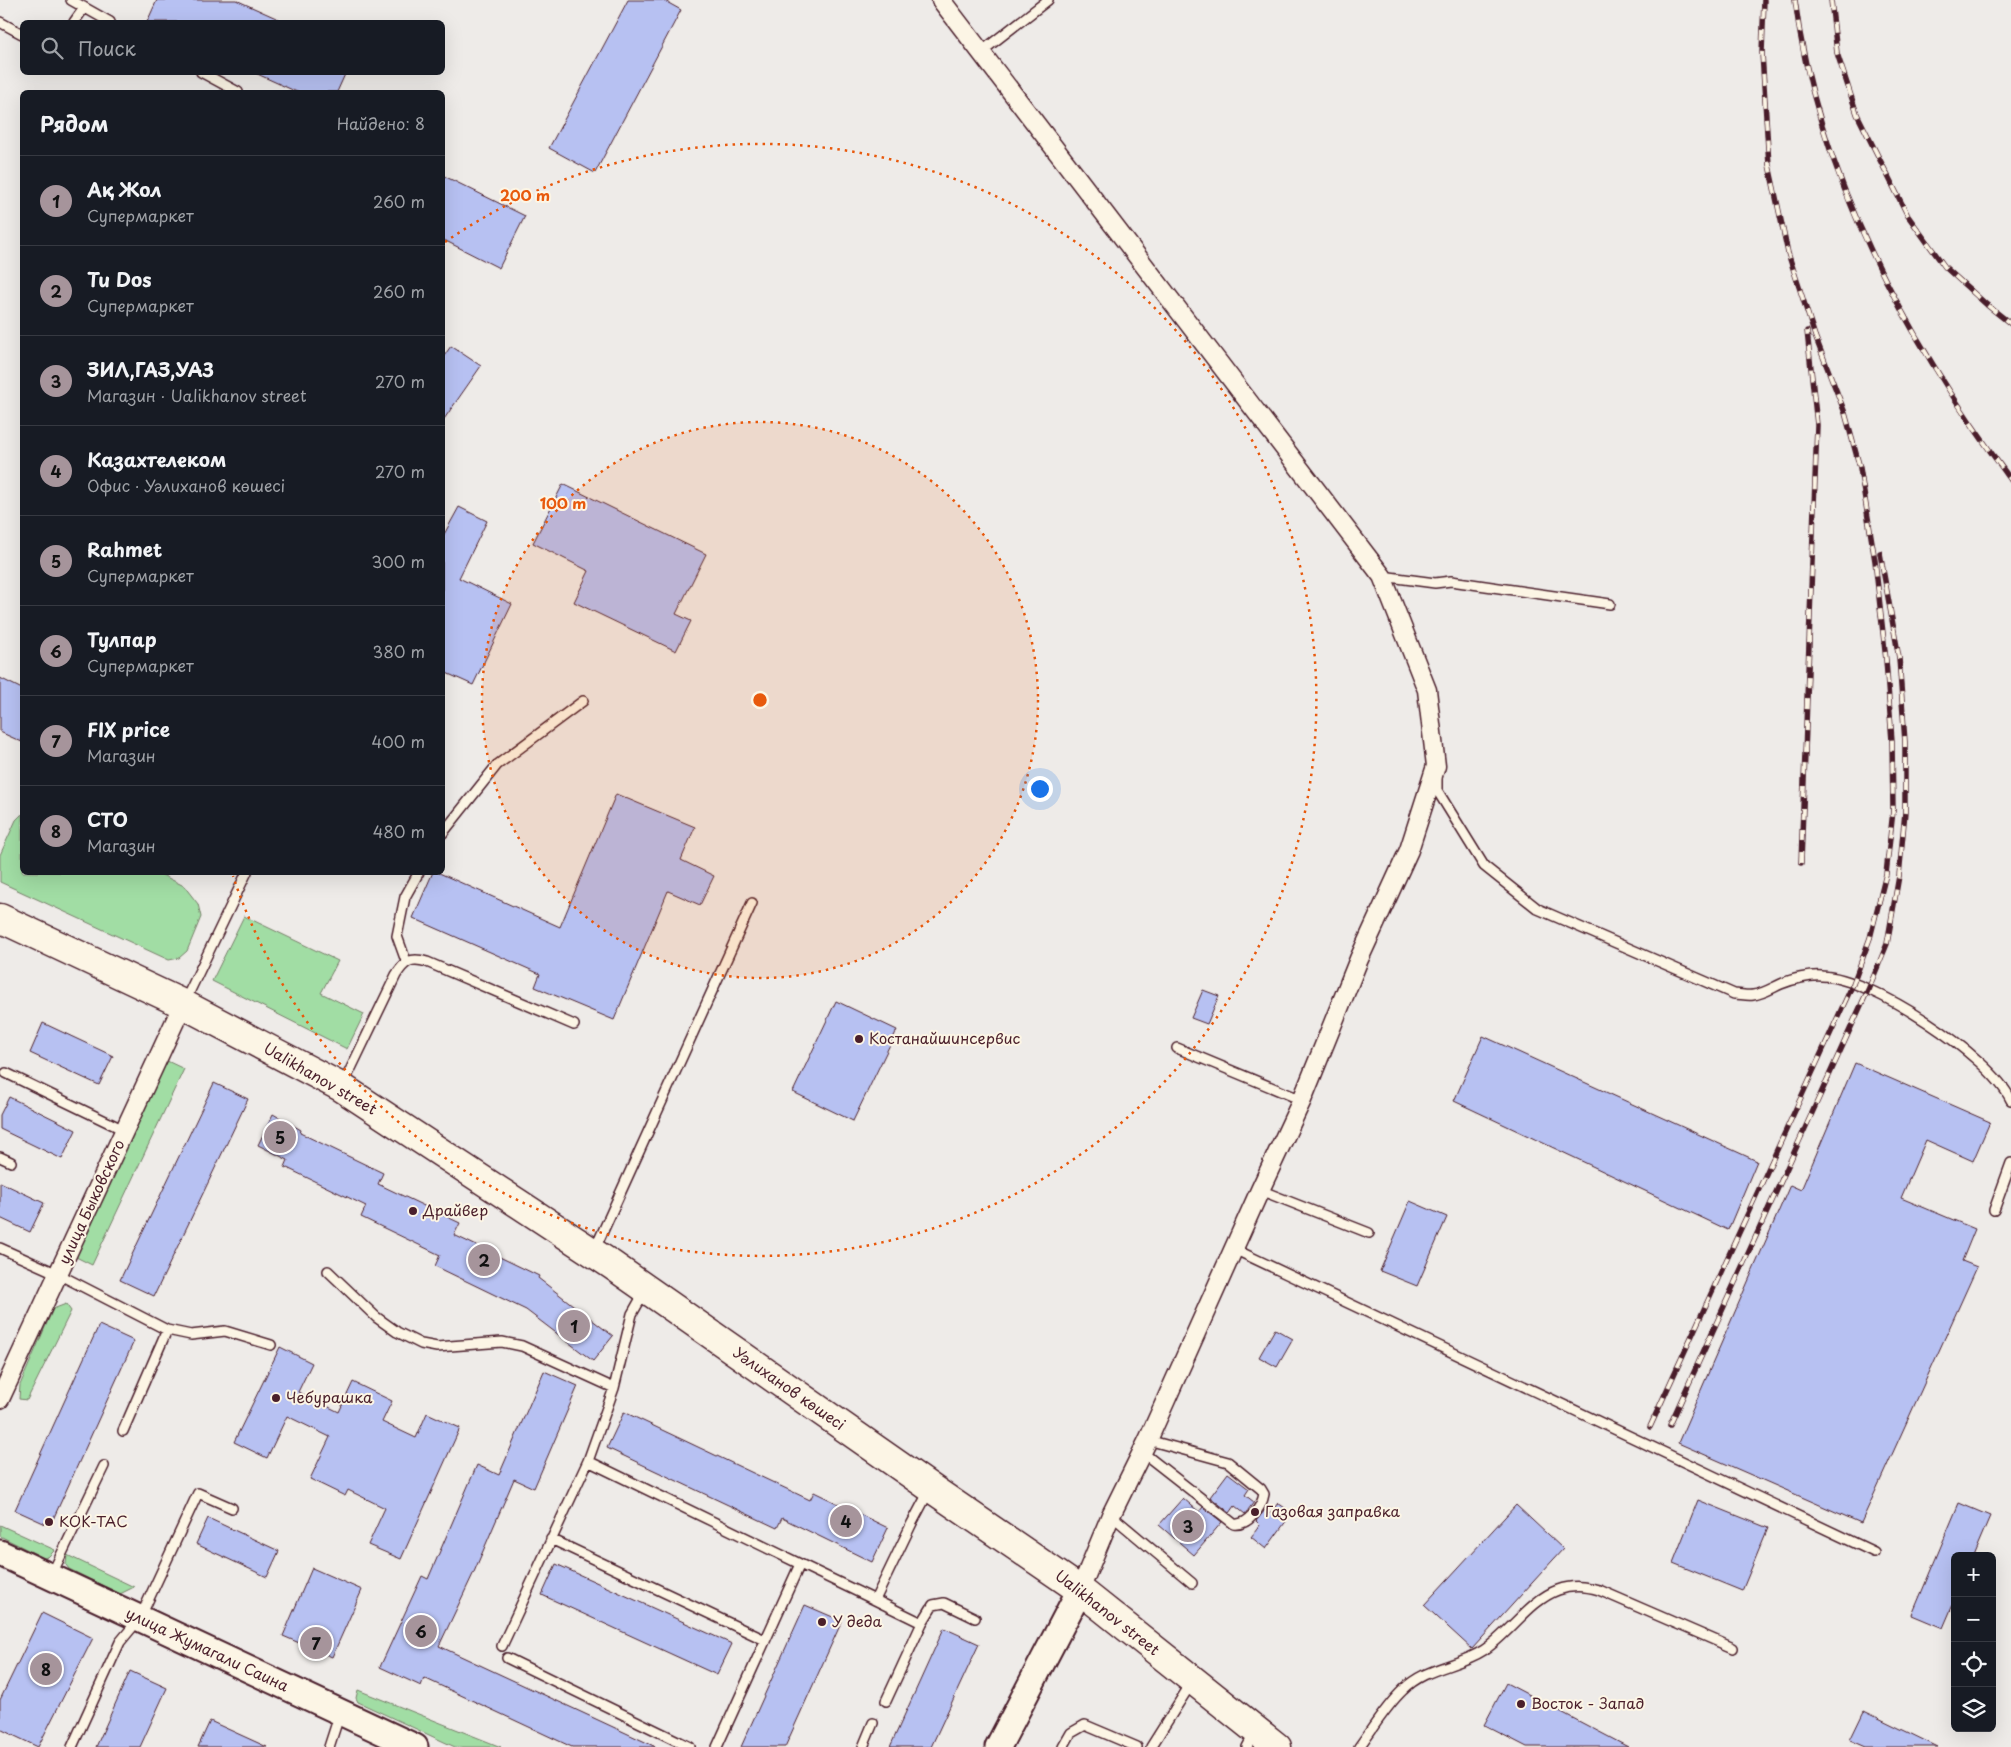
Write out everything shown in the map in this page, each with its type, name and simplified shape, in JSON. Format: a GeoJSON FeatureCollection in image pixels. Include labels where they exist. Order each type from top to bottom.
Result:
{"type":"FeatureCollection","features":[{"type":"Feature","properties":{"kind":"highway","name":"Ualikhanov street"},"geometry":{"type":"LineString","coordinates":[[0,918],[183,1004],[341,1088],[646,1289]]}},
{"type":"Feature","properties":{"kind":"highway","name":"Уәлиханов көшесі"},"geometry":{"type":"LineString","coordinates":[[646,1289],[931,1488]]}},
{"type":"Feature","properties":{"kind":"highway","name":"Ualikhanov street"},"geometry":{"type":"LineString","coordinates":[[931,1488],[1080,1590],[1193,1681],[1251,1739],[1277,1747]]}},
{"type":"Feature","properties":{"kind":"street"},"geometry":{"type":"LineString","coordinates":[[941,0],[1382,576],[1427,690],[1436,766],[1409,850],[1359,959],[1302,1100],[1145,1446],[1111,1516],[1080,1590],[998,1747]]}},
{"type":"Feature","properties":{"kind":"street","name":"улица Быковского"},"geometry":{"type":"LineString","coordinates":[[0,1400],[183,1004]]}},
{"type":"Feature","properties":{"kind":"street","name":"улица Жумагали Саина"},"geometry":{"type":"LineString","coordinates":[[0,1552],[415,1747]]}},
{"type":"Feature","properties":{"kind":"lane"},"geometry":{"type":"LineString","coordinates":[[71,0],[106,20]]}},
{"type":"Feature","properties":{"kind":"lane"},"geometry":{"type":"LineString","coordinates":[[980,52],[1048,0]]}},
{"type":"Feature","properties":{"kind":"lane"},"geometry":{"type":"LineString","coordinates":[[75,20],[84,8]]}},
{"type":"Feature","properties":{"kind":"lane"},"geometry":{"type":"LineString","coordinates":[[0,22],[20,33]]}},
{"type":"Feature","properties":{"kind":"lane"},"geometry":{"type":"LineString","coordinates":[[207,75],[234,90]]}},
{"type":"Feature","properties":{"kind":"lane"},"geometry":{"type":"LineString","coordinates":[[1382,576],[1435,583],[1451,581],[1610,604]]}},
{"type":"Feature","properties":{"kind":"lane"},"geometry":{"type":"LineString","coordinates":[[445,830],[497,765],[583,701]]}},
{"type":"Feature","properties":{"kind":"lane"},"geometry":{"type":"LineString","coordinates":[[1436,766],[1437,790],[1484,866],[1538,909],[1734,994],[1752,996],[1782,983],[1820,975],[1834,977],[1882,995],[1925,1019],[1957,1042],[2005,1088],[2011,1100]]}},
{"type":"Feature","properties":{"kind":"lane"},"geometry":{"type":"LineString","coordinates":[[183,1004],[246,875]]}},
{"type":"Feature","properties":{"kind":"lane"},"geometry":{"type":"LineString","coordinates":[[406,962],[397,936],[405,897],[417,875]]}},
{"type":"Feature","properties":{"kind":"lane"},"geometry":{"type":"LineString","coordinates":[[593,1254],[752,903]]}},
{"type":"Feature","properties":{"kind":"lane"},"geometry":{"type":"LineString","coordinates":[[341,1088],[396,975],[406,962],[412,959],[427,962],[574,1025]]}},
{"type":"Feature","properties":{"kind":"lane"},"geometry":{"type":"LineString","coordinates":[[1177,1048],[1302,1100]]}},
{"type":"Feature","properties":{"kind":"lane"},"geometry":{"type":"LineString","coordinates":[[6,1073],[124,1130]]}},
{"type":"Feature","properties":{"kind":"lane"},"geometry":{"type":"LineString","coordinates":[[0,1157],[11,1162]]}},
{"type":"Feature","properties":{"kind":"lane"},"geometry":{"type":"LineString","coordinates":[[1994,1210],[2011,1163]]}},
{"type":"Feature","properties":{"kind":"lane"},"geometry":{"type":"LineString","coordinates":[[1260,1190],[1369,1233]]}},
{"type":"Feature","properties":{"kind":"lane"},"geometry":{"type":"LineString","coordinates":[[0,1248],[58,1274],[167,1330],[191,1335],[225,1331],[271,1345]]}},
{"type":"Feature","properties":{"kind":"lane"},"geometry":{"type":"LineString","coordinates":[[1234,1249],[1874,1552]]}},
{"type":"Feature","properties":{"kind":"lane"},"geometry":{"type":"LineString","coordinates":[[328,1271],[376,1317],[397,1332],[421,1344],[437,1347],[502,1342],[522,1346],[614,1388]]}},
{"type":"Feature","properties":{"kind":"lane"},"geometry":{"type":"LineString","coordinates":[[502,1646],[588,1461],[614,1388],[632,1314],[646,1289]]}},
{"type":"Feature","properties":{"kind":"lane"},"geometry":{"type":"LineString","coordinates":[[123,1431],[167,1330]]}},
{"type":"Feature","properties":{"kind":"lane"},"geometry":{"type":"LineString","coordinates":[[1145,1446],[1228,1462],[1261,1488],[1264,1494],[1263,1500],[1248,1521],[1239,1525],[1234,1524],[1145,1446]]}},
{"type":"Feature","properties":{"kind":"lane"},"geometry":{"type":"LineString","coordinates":[[588,1461],[922,1623]]}},
{"type":"Feature","properties":{"kind":"lane"},"geometry":{"type":"LineString","coordinates":[[51,1576],[104,1466]]}},
{"type":"Feature","properties":{"kind":"lane"},"geometry":{"type":"LineString","coordinates":[[875,1600],[931,1488]]}},
{"type":"Feature","properties":{"kind":"lane"},"geometry":{"type":"LineString","coordinates":[[72,1747],[120,1642],[140,1618],[198,1493],[232,1508]]}},
{"type":"Feature","properties":{"kind":"lane"},"geometry":{"type":"LineString","coordinates":[[1111,1516],[1192,1583]]}},
{"type":"Feature","properties":{"kind":"lane"},"geometry":{"type":"LineString","coordinates":[[551,1539],[765,1640]]}},
{"type":"Feature","properties":{"kind":"lane"},"geometry":{"type":"LineString","coordinates":[[717,1747],[800,1564]]}},
{"type":"Feature","properties":{"kind":"lane"},"geometry":{"type":"LineString","coordinates":[[1359,1747],[1403,1689],[1418,1677],[1470,1658],[1486,1649],[1544,1598],[1570,1586],[1599,1590],[1733,1648]]}},
{"type":"Feature","properties":{"kind":"lane"},"geometry":{"type":"LineString","coordinates":[[886,1702],[929,1609],[938,1603],[949,1605],[975,1618]]}},
{"type":"Feature","properties":{"kind":"lane"},"geometry":{"type":"LineString","coordinates":[[506,1658],[690,1747]]}},
{"type":"Feature","properties":{"kind":"lane"},"geometry":{"type":"LineString","coordinates":[[1151,1747],[1193,1681]]}},
{"type":"Feature","properties":{"kind":"lane"},"geometry":{"type":"LineString","coordinates":[[329,1747],[340,1712]]}},
{"type":"Feature","properties":{"kind":"lane"},"geometry":{"type":"LineString","coordinates":[[863,1747],[874,1722]]}},
{"type":"Feature","properties":{"kind":"lane"},"geometry":{"type":"LineString","coordinates":[[1063,1747],[1071,1733],[1085,1725],[1137,1747]]}},
{"type":"Feature","properties":{"kind":"green space"},"geometry":{"type":"Polygon","coordinates":[[[20,816],[20,875],[162,875],[184,886],[198,904],[201,917],[187,951],[179,958],[169,960],[0,882],[0,855],[16,820],[20,816]]]}},
{"type":"Feature","properties":{"kind":"green space"},"geometry":{"type":"Polygon","coordinates":[[[244,916],[338,961],[321,993],[364,1014],[347,1049],[212,981],[244,916]]]}},
{"type":"Feature","properties":{"kind":"green space"},"geometry":{"type":"Polygon","coordinates":[[[165,1060],[184,1069],[92,1265],[74,1256],[165,1060]]]}},
{"type":"Feature","properties":{"kind":"green space"},"geometry":{"type":"Polygon","coordinates":[[[66,1304],[71,1311],[27,1400],[19,1399],[20,1385],[53,1309],[66,1304]]]}},
{"type":"Feature","properties":{"kind":"green space"},"geometry":{"type":"Polygon","coordinates":[[[0,1525],[55,1550],[48,1557],[44,1558],[0,1536],[0,1525]]]}},
{"type":"Feature","properties":{"kind":"green space"},"geometry":{"type":"Polygon","coordinates":[[[67,1555],[134,1587],[120,1594],[69,1569],[66,1565],[67,1555]]]}},
{"type":"Feature","properties":{"kind":"green space"},"geometry":{"type":"Polygon","coordinates":[[[358,1690],[501,1747],[455,1747],[358,1702],[356,1698],[358,1690]]]}},
{"type":"Feature","properties":{"kind":"building"},"geometry":{"type":"Polygon","coordinates":[[[157,0],[236,0],[281,20],[148,20],[157,0]]]}},
{"type":"Feature","properties":{"kind":"building"},"geometry":{"type":"Polygon","coordinates":[[[628,0],[663,0],[681,10],[595,173],[549,148],[628,0]]]}},
{"type":"Feature","properties":{"kind":"building"},"geometry":{"type":"Polygon","coordinates":[[[260,75],[345,75],[338,90],[293,90],[260,75]]]}},
{"type":"Feature","properties":{"kind":"building"},"geometry":{"type":"Polygon","coordinates":[[[445,176],[525,216],[499,268],[445,241],[445,176]]]}},
{"type":"Feature","properties":{"kind":"building"},"geometry":{"type":"Polygon","coordinates":[[[451,346],[481,366],[445,418],[445,355],[451,346]]]}},
{"type":"Feature","properties":{"kind":"building"},"geometry":{"type":"Polygon","coordinates":[[[563,484],[706,554],[676,614],[691,621],[676,651],[574,602],[589,571],[533,543],[563,484]]]}},
{"type":"Feature","properties":{"kind":"building"},"geometry":{"type":"Polygon","coordinates":[[[459,507],[487,521],[459,578],[512,604],[473,685],[445,672],[445,533],[459,507]]]}},
{"type":"Feature","properties":{"kind":"building"},"geometry":{"type":"Polygon","coordinates":[[[0,678],[20,688],[20,741],[0,732],[0,678]]]}},
{"type":"Feature","properties":{"kind":"building"},"geometry":{"type":"Polygon","coordinates":[[[616,794],[695,827],[681,860],[714,876],[700,905],[668,891],[614,1020],[535,987],[540,974],[413,918],[432,875],[444,875],[560,927],[616,794]]]}},
{"type":"Feature","properties":{"kind":"building"},"geometry":{"type":"Polygon","coordinates":[[[1203,990],[1219,996],[1207,1024],[1191,1018],[1203,990]]]}},
{"type":"Feature","properties":{"kind":"building"},"geometry":{"type":"Polygon","coordinates":[[[836,1001],[897,1030],[853,1121],[793,1092],[836,1001]]]}},
{"type":"Feature","properties":{"kind":"building"},"geometry":{"type":"Polygon","coordinates":[[[43,1023],[113,1056],[99,1085],[30,1053],[43,1023]]]}},
{"type":"Feature","properties":{"kind":"building"},"geometry":{"type":"Polygon","coordinates":[[[1483,1036],[1757,1161],[1728,1230],[1454,1101],[1483,1036]]]}},
{"type":"Feature","properties":{"kind":"building"},"geometry":{"type":"Polygon","coordinates":[[[1855,1063],[1990,1122],[1973,1161],[1926,1140],[1901,1198],[1975,1229],[1962,1261],[1977,1267],[1861,1523],[1678,1443],[1790,1185],[1801,1190],[1855,1063]]]}},
{"type":"Feature","properties":{"kind":"building"},"geometry":{"type":"Polygon","coordinates":[[[214,1083],[248,1099],[154,1296],[120,1280],[214,1083]]]}},
{"type":"Feature","properties":{"kind":"building"},"geometry":{"type":"Polygon","coordinates":[[[9,1097],[76,1130],[62,1159],[0,1129],[0,1115],[9,1097]]]}},
{"type":"Feature","properties":{"kind":"building"},"geometry":{"type":"Polygon","coordinates":[[[273,1114],[301,1130],[300,1133],[383,1173],[378,1184],[460,1223],[454,1235],[539,1276],[538,1278],[613,1336],[593,1361],[526,1310],[435,1266],[440,1255],[361,1217],[366,1206],[285,1167],[288,1160],[258,1145],[273,1114]]]}},
{"type":"Feature","properties":{"kind":"building"},"geometry":{"type":"Polygon","coordinates":[[[0,1182],[44,1203],[30,1232],[0,1218],[0,1182]]]}},
{"type":"Feature","properties":{"kind":"building"},"geometry":{"type":"Polygon","coordinates":[[[1410,1201],[1447,1217],[1417,1286],[1380,1271],[1410,1201]]]}},
{"type":"Feature","properties":{"kind":"building"},"geometry":{"type":"Polygon","coordinates":[[[99,1325],[134,1341],[50,1526],[15,1510],[99,1325]]]}},
{"type":"Feature","properties":{"kind":"building"},"geometry":{"type":"Polygon","coordinates":[[[1275,1329],[1293,1339],[1277,1367],[1259,1357],[1275,1329]]]}},
{"type":"Feature","properties":{"kind":"building"},"geometry":{"type":"Polygon","coordinates":[[[280,1347],[312,1363],[298,1392],[339,1412],[353,1382],[392,1401],[382,1422],[416,1438],[427,1413],[460,1428],[401,1559],[368,1545],[385,1508],[348,1490],[345,1496],[310,1479],[330,1437],[287,1416],[267,1458],[234,1442],[280,1347]]]}},
{"type":"Feature","properties":{"kind":"building"},"geometry":{"type":"Polygon","coordinates":[[[544,1371],[578,1386],[534,1488],[514,1479],[474,1572],[439,1646],[656,1747],[572,1747],[424,1678],[421,1686],[380,1667],[422,1576],[428,1579],[477,1465],[499,1475],[544,1371]]]}},
{"type":"Feature","properties":{"kind":"building"},"geometry":{"type":"Polygon","coordinates":[[[624,1412],[810,1500],[814,1492],[888,1528],[872,1562],[782,1518],[777,1528],[607,1448],[624,1412]]]}},
{"type":"Feature","properties":{"kind":"building"},"geometry":{"type":"Polygon","coordinates":[[[1228,1473],[1249,1489],[1245,1495],[1254,1502],[1245,1514],[1235,1506],[1230,1513],[1210,1497],[1228,1473]]]}},
{"type":"Feature","properties":{"kind":"building"},"geometry":{"type":"Polygon","coordinates":[[[1183,1498],[1199,1512],[1203,1507],[1222,1522],[1194,1555],[1159,1525],[1183,1498]]]}},
{"type":"Feature","properties":{"kind":"building"},"geometry":{"type":"Polygon","coordinates":[[[1698,1500],[1768,1528],[1742,1591],[1673,1563],[1698,1500]]]}},
{"type":"Feature","properties":{"kind":"building"},"geometry":{"type":"Polygon","coordinates":[[[1278,1503],[1292,1513],[1266,1549],[1251,1537],[1260,1525],[1256,1521],[1265,1510],[1270,1514],[1278,1503]]]}},
{"type":"Feature","properties":{"kind":"building"},"geometry":{"type":"Polygon","coordinates":[[[1959,1503],[1990,1516],[1975,1552],[1951,1552],[1951,1609],[1943,1628],[1912,1615],[1959,1503]]]}},
{"type":"Feature","properties":{"kind":"building"},"geometry":{"type":"Polygon","coordinates":[[[1516,1505],[1563,1549],[1472,1649],[1424,1605],[1516,1505]]]}},
{"type":"Feature","properties":{"kind":"building"},"geometry":{"type":"Polygon","coordinates":[[[208,1518],[279,1551],[267,1577],[196,1544],[208,1518]]]}},
{"type":"Feature","properties":{"kind":"building"},"geometry":{"type":"Polygon","coordinates":[[[556,1564],[732,1644],[717,1675],[542,1595],[556,1564]]]}},
{"type":"Feature","properties":{"kind":"building"},"geometry":{"type":"Polygon","coordinates":[[[312,1568],[362,1590],[332,1657],[283,1636],[312,1568]]]}},
{"type":"Feature","properties":{"kind":"building"},"geometry":{"type":"Polygon","coordinates":[[[805,1605],[842,1621],[785,1747],[741,1747],[805,1605]]]}},
{"type":"Feature","properties":{"kind":"building"},"geometry":{"type":"Polygon","coordinates":[[[42,1613],[93,1638],[38,1747],[0,1729],[0,1700],[42,1613]]]}},
{"type":"Feature","properties":{"kind":"building"},"geometry":{"type":"Polygon","coordinates":[[[944,1628],[979,1644],[931,1747],[890,1747],[944,1628]]]}},
{"type":"Feature","properties":{"kind":"building"},"geometry":{"type":"Polygon","coordinates":[[[130,1671],[167,1688],[140,1747],[96,1747],[130,1671]]]}},
{"type":"Feature","properties":{"kind":"building","name":"Восток - Запад"},"geometry":{"type":"Polygon","coordinates":[[[1506,1683],[1628,1747],[1527,1747],[1484,1725],[1506,1683]]]}},
{"type":"Feature","properties":{"kind":"building"},"geometry":{"type":"Polygon","coordinates":[[[1864,1711],[1938,1747],[1866,1747],[1850,1740],[1864,1711]]]}},
{"type":"Feature","properties":{"kind":"building"},"geometry":{"type":"Polygon","coordinates":[[[210,1721],[267,1747],[198,1747],[210,1721]]]}},
{"type":"Feature","properties":{"kind":"railway"},"geometry":{"type":"LineString","coordinates":[[1650,1427],[1853,984],[1870,938],[1886,874],[1893,811],[1892,741],[1886,660],[1875,561],[1860,468],[1845,413],[1815,336],[1788,253],[1769,165],[1762,53],[1764,0]]}},
{"type":"Feature","properties":{"kind":"railway"},"geometry":{"type":"LineString","coordinates":[[1795,0],[1806,65],[1823,129],[1846,192],[1872,253],[1903,313],[1936,370],[2011,480]]}},
{"type":"Feature","properties":{"kind":"railway"},"geometry":{"type":"LineString","coordinates":[[1831,0],[1837,53],[1857,114],[1908,216],[1945,267],[2011,324]]}},
{"type":"Feature","properties":{"kind":"railway"},"geometry":{"type":"LineString","coordinates":[[1801,863],[1817,425],[1807,331]]}},
{"type":"Feature","properties":{"kind":"railway"},"geometry":{"type":"LineString","coordinates":[[1670,1425],[1868,990],[1887,944],[1899,876],[1905,812],[1905,742],[1899,658],[1880,553]]}},
{"type":"Feature","properties":{"kind":"place","name":"Костанайшинсервис"},"geometry":{"type":"Point","coordinates":[859,1039]}},
{"type":"Feature","properties":{"kind":"place","name":"Rahmet"},"geometry":{"type":"Point","coordinates":[280,1137]}},
{"type":"Feature","properties":{"kind":"place","name":"Драйвер"},"geometry":{"type":"Point","coordinates":[413,1211]}},
{"type":"Feature","properties":{"kind":"place","name":"Tu Dos"},"geometry":{"type":"Point","coordinates":[484,1260]}},
{"type":"Feature","properties":{"kind":"place","name":"Ақ Жол"},"geometry":{"type":"Point","coordinates":[574,1326]}},
{"type":"Feature","properties":{"kind":"place","name":"Чебурашка"},"geometry":{"type":"Point","coordinates":[276,1398]}},
{"type":"Feature","properties":{"kind":"place","name":"Газовая заправка"},"geometry":{"type":"Point","coordinates":[1255,1512]}},
{"type":"Feature","properties":{"kind":"place","name":"Казахтелеком"},"geometry":{"type":"Point","coordinates":[846,1521]}},
{"type":"Feature","properties":{"kind":"place","name":"КОК-ТАС"},"geometry":{"type":"Point","coordinates":[49,1522]}},
{"type":"Feature","properties":{"kind":"place","name":"ЗИЛ,ГАЗ,УАЗ"},"geometry":{"type":"Point","coordinates":[1188,1526]}},
{"type":"Feature","properties":{"kind":"place","name":"У деда"},"geometry":{"type":"Point","coordinates":[822,1622]}},
{"type":"Feature","properties":{"kind":"place","name":"Тулпар"},"geometry":{"type":"Point","coordinates":[421,1631]}},
{"type":"Feature","properties":{"kind":"place","name":"FIX price"},"geometry":{"type":"Point","coordinates":[316,1643]}},
{"type":"Feature","properties":{"kind":"place","name":"СТО"},"geometry":{"type":"Point","coordinates":[46,1669]}},
{"type":"Feature","properties":{"kind":"place","name":"Восток - Запад"},"geometry":{"type":"Point","coordinates":[1521,1704]}}]}
